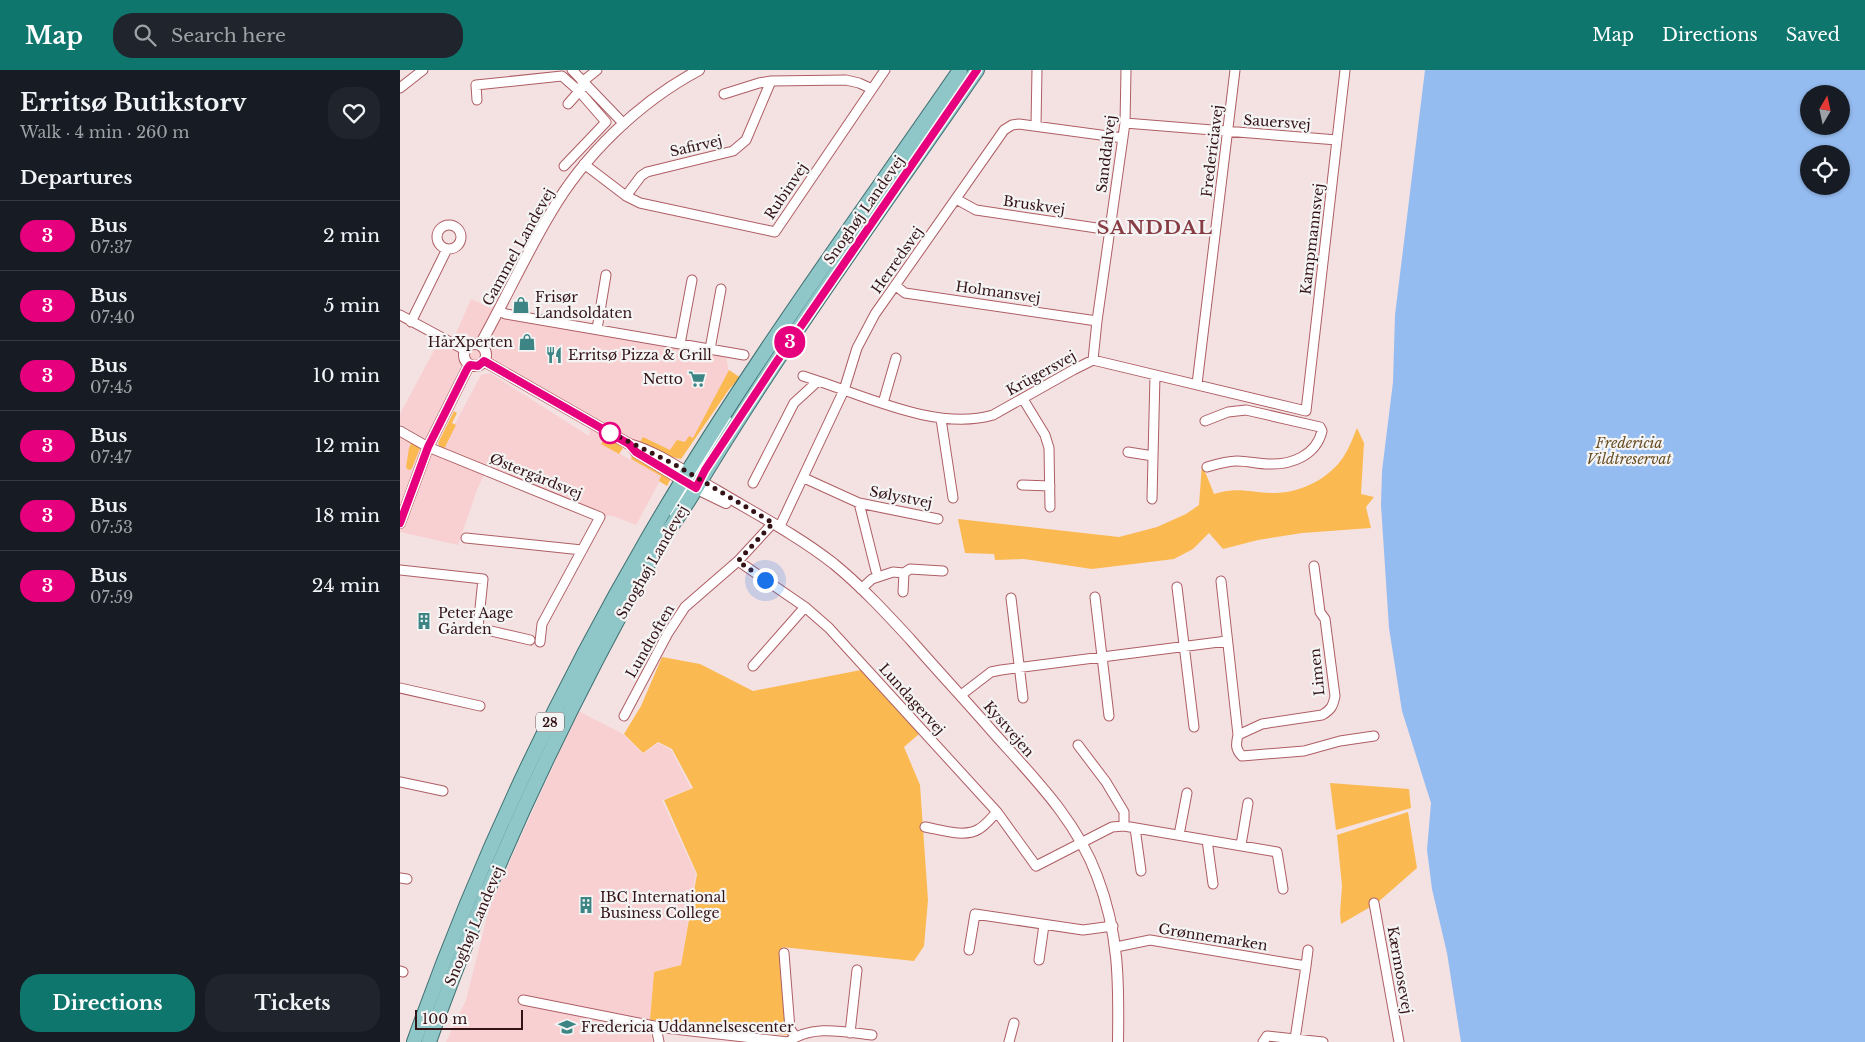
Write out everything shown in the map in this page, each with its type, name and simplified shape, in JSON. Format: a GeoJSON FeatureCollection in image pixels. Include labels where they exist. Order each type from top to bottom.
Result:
{"type":"FeatureCollection","features":[{"type":"Feature","properties":{"kind":"main road","name":"Snoghøj Landevej"},"geometry":{"type":"LineString","coordinates":[[429,1042],[445,996],[527,802],[590,674],[741,388],[960,70]]}},
{"type":"Feature","properties":{"kind":"main road","name":"Snoghøj Landevej"},"geometry":{"type":"LineString","coordinates":[[414,1042],[435,982],[513,798],[576,669],[648,538],[775,364],[977,70]]}},
{"type":"Feature","properties":{"kind":"main road"},"geometry":{"type":"LineString","coordinates":[[420,1042],[434,1004],[435,982]]}},
{"type":"Feature","properties":{"kind":"street"},"geometry":{"type":"LineString","coordinates":[[400,88],[424,70]]}},
{"type":"Feature","properties":{"kind":"street"},"geometry":{"type":"LineString","coordinates":[[564,166],[606,122],[572,70]]}},
{"type":"Feature","properties":{"kind":"street"},"geometry":{"type":"LineString","coordinates":[[568,104],[597,70]]}},
{"type":"Feature","properties":{"kind":"street","name":"Gammel Landevej"},"geometry":{"type":"LineString","coordinates":[[480,345],[550,213],[584,164],[624,124],[654,99],[699,70]]}},
{"type":"Feature","properties":{"kind":"street","name":"Rubinvej"},"geometry":{"type":"LineString","coordinates":[[584,164],[626,196],[640,203],[775,232],[884,70]]}},
{"type":"Feature","properties":{"kind":"street"},"geometry":{"type":"LineString","coordinates":[[1036,125],[1037,70]]}},
{"type":"Feature","properties":{"kind":"street","name":"Sanddalvej"},"geometry":{"type":"LineString","coordinates":[[1093,360],[1125,123],[1126,70]]}},
{"type":"Feature","properties":{"kind":"street","name":"Fredericiavej"},"geometry":{"type":"LineString","coordinates":[[1197,384],[1235,70]]}},
{"type":"Feature","properties":{"kind":"street","name":"Kampmannsvej"},"geometry":{"type":"LineString","coordinates":[[1306,411],[1345,70]]}},
{"type":"Feature","properties":{"kind":"street"},"geometry":{"type":"LineString","coordinates":[[477,100],[476,85],[562,76],[582,86],[624,124]]}},
{"type":"Feature","properties":{"kind":"street"},"geometry":{"type":"LineString","coordinates":[[724,94],[771,81],[846,80],[872,89]]}},
{"type":"Feature","properties":{"kind":"street","name":"Safirvej"},"geometry":{"type":"LineString","coordinates":[[626,196],[641,176],[647,172],[733,151],[740,146],[746,140],[771,81]]}},
{"type":"Feature","properties":{"kind":"street","name":"Sauersvej"},"geometry":{"type":"LineString","coordinates":[[1125,123],[1337,140]]}},
{"type":"Feature","properties":{"kind":"street","name":"Herredsvej"},"geometry":{"type":"LineString","coordinates":[[777,525],[804,478],[844,390],[857,348],[867,328],[1004,130],[1012,125],[1036,125],[1123,138]]}},
{"type":"Feature","properties":{"kind":"street","name":"Bruskvej"},"geometry":{"type":"LineString","coordinates":[[956,199],[976,210],[1110,230]]}},
{"type":"Feature","properties":{"kind":"street"},"geometry":{"type":"LineString","coordinates":[[411,322],[447,249]]}},
{"type":"Feature","properties":{"kind":"street"},"geometry":{"type":"LineString","coordinates":[[597,330],[606,275]]}},
{"type":"Feature","properties":{"kind":"street"},"geometry":{"type":"LineString","coordinates":[[680,344],[692,280]]}},
{"type":"Feature","properties":{"kind":"street","name":"Holmansvej"},"geometry":{"type":"LineString","coordinates":[[896,286],[905,293],[1097,321]]}},
{"type":"Feature","properties":{"kind":"street"},"geometry":{"type":"LineString","coordinates":[[710,349],[721,289]]}},
{"type":"Feature","properties":{"kind":"street"},"geometry":{"type":"LineString","coordinates":[[498,311],[506,314],[744,355]]}},
{"type":"Feature","properties":{"kind":"street"},"geometry":{"type":"LineString","coordinates":[[400,315],[465,350]]}},
{"type":"Feature","properties":{"kind":"street"},"geometry":{"type":"LineString","coordinates":[[473,344],[480,345],[486,352],[484,361],[478,366],[470,365],[464,358],[465,350],[473,344]]}},
{"type":"Feature","properties":{"kind":"street"},"geometry":{"type":"LineString","coordinates":[[882,403],[896,358]]}},
{"type":"Feature","properties":{"kind":"street","name":"Krügersvej"},"geometry":{"type":"LineString","coordinates":[[802,376],[922,415],[941,419],[978,420],[993,415],[1093,360],[1306,411]]}},
{"type":"Feature","properties":{"kind":"street","name":"Kystvejen"},"geometry":{"type":"LineString","coordinates":[[484,361],[629,444],[641,447],[691,481],[777,525],[834,565],[861,589],[961,695],[1059,807],[1082,843],[1097,876],[1113,926],[1116,947],[1119,991],[1118,1042]]}},
{"type":"Feature","properties":{"kind":"street"},"geometry":{"type":"LineString","coordinates":[[400,523],[428,447],[470,365]]}},
{"type":"Feature","properties":{"kind":"street"},"geometry":{"type":"LineString","coordinates":[[1152,499],[1155,375]]}},
{"type":"Feature","properties":{"kind":"street"},"geometry":{"type":"LineString","coordinates":[[752,483],[794,403],[818,381]]}},
{"type":"Feature","properties":{"kind":"street"},"geometry":{"type":"LineString","coordinates":[[1246,397],[1246,410]]}},
{"type":"Feature","properties":{"kind":"street"},"geometry":{"type":"LineString","coordinates":[[1023,399],[1045,435],[1049,448],[1050,507]]}},
{"type":"Feature","properties":{"kind":"street"},"geometry":{"type":"LineString","coordinates":[[1206,420],[1228,412],[1246,410],[1320,427],[1322,431],[1321,437],[1310,452],[1293,462],[1269,464],[1238,461],[1223,462],[1207,467]]}},
{"type":"Feature","properties":{"kind":"street"},"geometry":{"type":"LineString","coordinates":[[941,419],[953,498]]}},
{"type":"Feature","properties":{"kind":"street"},"geometry":{"type":"LineString","coordinates":[[400,431],[428,447]]}},
{"type":"Feature","properties":{"kind":"street","name":"Østergårdsvej"},"geometry":{"type":"LineString","coordinates":[[428,447],[600,517],[542,624],[540,642]]}},
{"type":"Feature","properties":{"kind":"street"},"geometry":{"type":"LineString","coordinates":[[1128,452],[1153,456]]}},
{"type":"Feature","properties":{"kind":"street","name":"Sølystvej"},"geometry":{"type":"LineString","coordinates":[[804,478],[859,503],[938,519]]}},
{"type":"Feature","properties":{"kind":"street"},"geometry":{"type":"LineString","coordinates":[[1022,485],[1050,486]]}},
{"type":"Feature","properties":{"kind":"street","name":"Sølystvej"},"geometry":{"type":"LineString","coordinates":[[859,503],[876,571]]}},
{"type":"Feature","properties":{"kind":"street","name":"Lundtoften"},"geometry":{"type":"LineString","coordinates":[[624,716],[668,633],[685,607],[777,525]]}},
{"type":"Feature","properties":{"kind":"street"},"geometry":{"type":"LineString","coordinates":[[466,538],[582,550]]}},
{"type":"Feature","properties":{"kind":"street","name":"Lundagervej"},"geometry":{"type":"LineString","coordinates":[[738,561],[805,608],[829,628],[997,812],[1036,866],[1082,843]]}},
{"type":"Feature","properties":{"kind":"street","name":"Limen"},"geometry":{"type":"LineString","coordinates":[[1238,735],[1262,724],[1322,715],[1329,711],[1334,704],[1335,696],[1325,619],[1320,612],[1314,566]]}},
{"type":"Feature","properties":{"kind":"street"},"geometry":{"type":"LineString","coordinates":[[861,589],[872,578],[893,572],[904,573],[910,569],[943,571]]}},
{"type":"Feature","properties":{"kind":"street"},"geometry":{"type":"LineString","coordinates":[[400,570],[483,579],[478,628],[530,640]]}},
{"type":"Feature","properties":{"kind":"street"},"geometry":{"type":"LineString","coordinates":[[903,592],[904,573]]}},
{"type":"Feature","properties":{"kind":"street"},"geometry":{"type":"LineString","coordinates":[[1221,581],[1238,735],[1236,745],[1238,752],[1242,756],[1248,757],[1304,751],[1340,741],[1374,736]]}},
{"type":"Feature","properties":{"kind":"street"},"geometry":{"type":"LineString","coordinates":[[1177,587],[1194,727]]}},
{"type":"Feature","properties":{"kind":"street"},"geometry":{"type":"LineString","coordinates":[[1095,597],[1109,716]]}},
{"type":"Feature","properties":{"kind":"street"},"geometry":{"type":"LineString","coordinates":[[1011,598],[1024,698]]}},
{"type":"Feature","properties":{"kind":"street"},"geometry":{"type":"LineString","coordinates":[[753,666],[805,608]]}},
{"type":"Feature","properties":{"kind":"street"},"geometry":{"type":"LineString","coordinates":[[961,695],[991,672],[1227,641]]}},
{"type":"Feature","properties":{"kind":"street"},"geometry":{"type":"LineString","coordinates":[[400,688],[480,706]]}},
{"type":"Feature","properties":{"kind":"street"},"geometry":{"type":"LineString","coordinates":[[1078,745],[1106,782],[1124,812],[1124,826]]}},
{"type":"Feature","properties":{"kind":"street"},"geometry":{"type":"LineString","coordinates":[[400,782],[443,791]]}},
{"type":"Feature","properties":{"kind":"street"},"geometry":{"type":"LineString","coordinates":[[1179,835],[1187,793]]}},
{"type":"Feature","properties":{"kind":"street"},"geometry":{"type":"LineString","coordinates":[[1241,845],[1248,803]]}},
{"type":"Feature","properties":{"kind":"street"},"geometry":{"type":"LineString","coordinates":[[925,827],[962,833],[971,832],[979,829],[997,812]]}},
{"type":"Feature","properties":{"kind":"street"},"geometry":{"type":"LineString","coordinates":[[1082,843],[1112,827],[1124,826],[1277,852],[1283,889]]}},
{"type":"Feature","properties":{"kind":"street"},"geometry":{"type":"LineString","coordinates":[[1135,828],[1141,871]]}},
{"type":"Feature","properties":{"kind":"street"},"geometry":{"type":"LineString","coordinates":[[1206,840],[1213,884]]}},
{"type":"Feature","properties":{"kind":"street","name":"Kærmosevej"},"geometry":{"type":"LineString","coordinates":[[1374,903],[1399,1042]]}},
{"type":"Feature","properties":{"kind":"street"},"geometry":{"type":"LineString","coordinates":[[969,950],[975,914],[1083,930],[1113,926]]}},
{"type":"Feature","properties":{"kind":"street"},"geometry":{"type":"LineString","coordinates":[[1039,960],[1044,925]]}},
{"type":"Feature","properties":{"kind":"street","name":"Grønnemarken"},"geometry":{"type":"LineString","coordinates":[[1116,947],[1150,940],[1306,966]]}},
{"type":"Feature","properties":{"kind":"street"},"geometry":{"type":"LineString","coordinates":[[1295,1039],[1308,950]]}},
{"type":"Feature","properties":{"kind":"street"},"geometry":{"type":"LineString","coordinates":[[784,953],[790,1040]]}},
{"type":"Feature","properties":{"kind":"street"},"geometry":{"type":"LineString","coordinates":[[854,1036],[856,970]]}},
{"type":"Feature","properties":{"kind":"street"},"geometry":{"type":"LineString","coordinates":[[523,1000],[656,1027],[790,1040],[801,1033],[814,1031],[854,1036],[872,1036]]}},
{"type":"Feature","properties":{"kind":"street"},"geometry":{"type":"LineString","coordinates":[[1009,1042],[1014,1023]]}},
{"type":"Feature","properties":{"kind":"street"},"geometry":{"type":"LineString","coordinates":[[656,1027],[659,1042]]}},
{"type":"Feature","properties":{"kind":"street"},"geometry":{"type":"LineString","coordinates":[[829,1042],[830,1032]]}},
{"type":"Feature","properties":{"kind":"street"},"geometry":{"type":"LineString","coordinates":[[1262,1042],[1267,1036],[1322,1042]]}},
{"type":"Feature","properties":{"kind":"shaded area"},"geometry":{"type":"Polygon","coordinates":[[[471,299],[491,308],[504,317],[726,356],[731,386],[695,437],[676,457],[606,435],[600,442],[627,458],[663,475],[636,525],[613,516],[601,515],[487,468],[477,490],[458,545],[400,532],[400,436],[418,447],[443,446],[481,375],[490,373],[589,436],[591,417],[494,361],[461,366],[428,440],[400,424],[400,414],[438,343],[454,338],[471,299]]]}},
{"type":"Feature","properties":{"kind":"shaded area"},"geometry":{"type":"Polygon","coordinates":[[[729,370],[741,378],[730,388],[681,459],[667,456],[640,442],[643,437],[670,450],[677,440],[685,442],[689,436],[693,438],[729,370]]]}},
{"type":"Feature","properties":{"kind":"shaded area"},"geometry":{"type":"Polygon","coordinates":[[[454,411],[457,413],[452,423],[456,425],[444,449],[438,443],[454,411]]]}},
{"type":"Feature","properties":{"kind":"shaded area"},"geometry":{"type":"Polygon","coordinates":[[[1357,428],[1364,443],[1361,494],[1374,497],[1366,507],[1371,528],[1302,533],[1258,540],[1223,549],[1209,533],[1193,549],[1174,559],[1092,569],[1024,559],[995,560],[994,554],[965,553],[958,519],[1119,537],[1157,527],[1186,514],[1199,505],[1202,464],[1214,494],[1231,490],[1275,493],[1305,487],[1323,477],[1338,464],[1344,456],[1357,428]]]}},
{"type":"Feature","properties":{"kind":"shaded area"},"geometry":{"type":"Polygon","coordinates":[[[400,436],[420,448],[410,470],[406,467],[411,444],[400,436]]]}},
{"type":"Feature","properties":{"kind":"shaded area"},"geometry":{"type":"Polygon","coordinates":[[[606,436],[623,448],[619,454],[601,444],[606,436]]]}},
{"type":"Feature","properties":{"kind":"shaded area"},"geometry":{"type":"Polygon","coordinates":[[[632,455],[668,477],[670,480],[667,486],[659,481],[661,476],[631,459],[632,455]]]}},
{"type":"Feature","properties":{"kind":"shaded area"},"geometry":{"type":"Polygon","coordinates":[[[662,657],[700,664],[753,691],[861,670],[919,734],[904,747],[920,785],[928,900],[924,946],[914,961],[782,947],[787,1035],[650,1020],[654,972],[681,965],[697,874],[664,800],[693,788],[672,749],[658,742],[643,753],[624,734],[641,706],[662,657]]]}},
{"type":"Feature","properties":{"kind":"shaded area"},"geometry":{"type":"Polygon","coordinates":[[[578,711],[623,734],[643,754],[658,743],[671,750],[691,788],[662,800],[696,874],[681,965],[654,972],[650,1020],[652,1042],[446,1042],[466,1000],[490,905],[578,711]]]}},
{"type":"Feature","properties":{"kind":"shaded area"},"geometry":{"type":"Polygon","coordinates":[[[1330,783],[1409,789],[1411,808],[1336,830],[1330,783]]]}},
{"type":"Feature","properties":{"kind":"shaded area"},"geometry":{"type":"Polygon","coordinates":[[[1408,812],[1417,868],[1377,903],[1341,924],[1342,886],[1337,835],[1408,812]]]}},
{"type":"Feature","properties":{"kind":"water","name":"Fredericia Vildtreservat"},"geometry":{"type":"Polygon","coordinates":[[[1425,70],[1865,70],[1865,1042],[1461,1042],[1447,953],[1432,889],[1427,850],[1431,803],[1402,711],[1389,628],[1381,505],[1382,471],[1393,382],[1395,315],[1425,70]]]}},
{"type":"Feature","properties":{"kind":"bus line","name":"3"},"geometry":{"type":"LineString","coordinates":[[400,523],[428,447],[467,369],[470,365],[478,366],[484,361],[629,444],[636,452],[696,488],[705,470],[736,422],[977,70]]}},
{"type":"Feature","properties":{"kind":"place","name":"Frisør Landsoldaten"},"geometry":{"type":"Point","coordinates":[521,305]}},
{"type":"Feature","properties":{"kind":"place","name":"HårXperten"},"geometry":{"type":"Point","coordinates":[527,342]}},
{"type":"Feature","properties":{"kind":"place","name":"Erritsø Pizza & Grill"},"geometry":{"type":"Point","coordinates":[554,355]}},
{"type":"Feature","properties":{"kind":"place","name":"Netto"},"geometry":{"type":"Point","coordinates":[697,379]}},
{"type":"Feature","properties":{"kind":"place","name":"Peter Aage Gården"},"geometry":{"type":"Point","coordinates":[424,621]}},
{"type":"Feature","properties":{"kind":"place","name":"IBC International Business College"},"geometry":{"type":"Point","coordinates":[586,905]}},
{"type":"Feature","properties":{"kind":"place","name":"Fredericia Uddannelsescenter"},"geometry":{"type":"Point","coordinates":[567,1027]}},
{"type":"Feature","properties":{"kind":"district","name":"SANDDAL"},"geometry":{"type":"Point","coordinates":[1155,227]}},
{"type":"Feature","properties":{"kind":"route"},"geometry":{"type":"LineString","coordinates":[[610,433],[607,431],[629,444],[641,447],[674,464],[773,523],[738,561],[765,580]]}}]}
